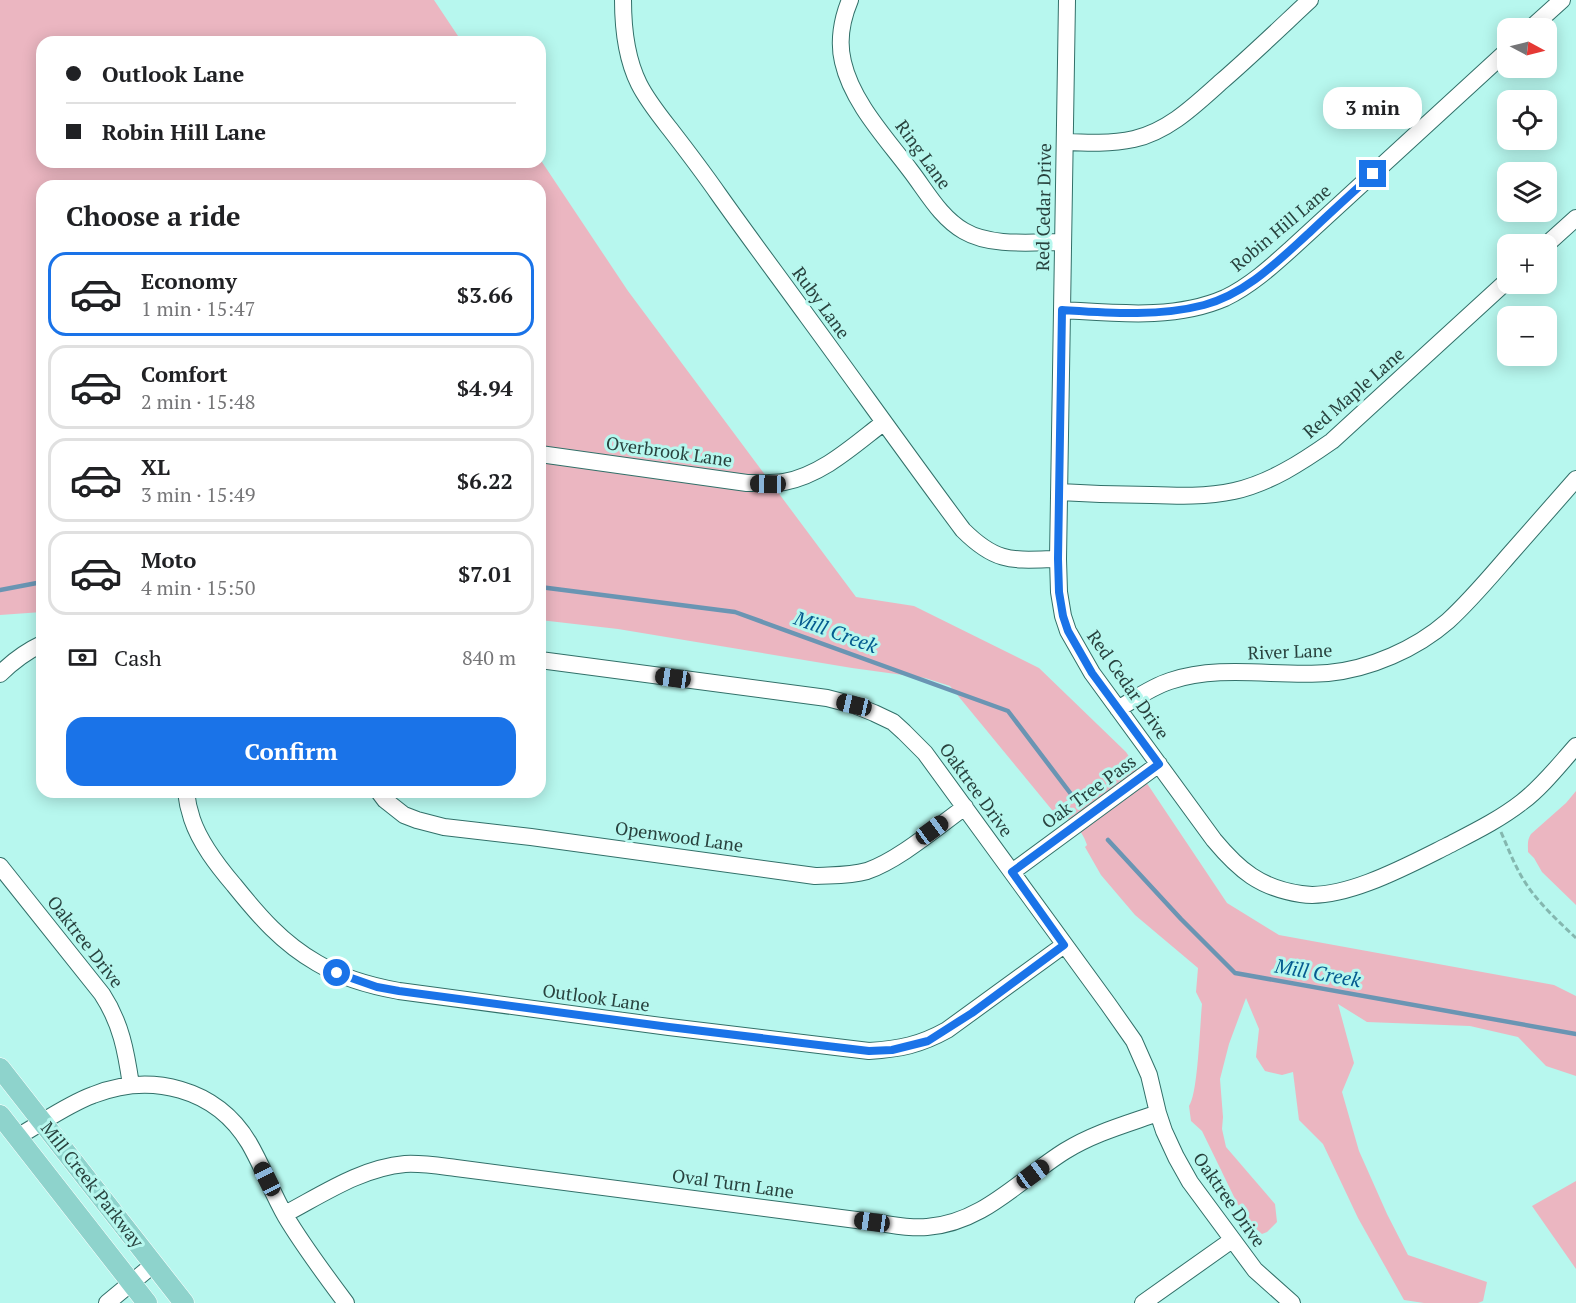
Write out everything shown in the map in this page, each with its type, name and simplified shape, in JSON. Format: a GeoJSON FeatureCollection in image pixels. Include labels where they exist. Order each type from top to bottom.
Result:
{"type":"FeatureCollection","features":[{"type":"Feature","properties":{"kind":"main road","name":"Mill Creek Parkway"},"geometry":{"type":"LineString","coordinates":[[0,1068],[184,1303]]}},
{"type":"Feature","properties":{"kind":"main road","name":"Mill Creek Parkway"},"geometry":{"type":"LineString","coordinates":[[0,1115],[147,1303]]}},
{"type":"Feature","properties":{"kind":"street","name":"Ruby Lane"},"geometry":{"type":"LineString","coordinates":[[623,0],[626,41],[639,85],[963,530],[976,543],[1005,558],[1058,559]]}},
{"type":"Feature","properties":{"kind":"street","name":"Ring Lane"},"geometry":{"type":"LineString","coordinates":[[850,0],[842,25],[841,50],[842,62],[850,84],[855,95],[934,204],[965,232],[982,239],[1063,242]]}},
{"type":"Feature","properties":{"kind":"street","name":"Red Cedar Drive"},"geometry":{"type":"LineString","coordinates":[[1067,0],[1059,592],[1068,631],[1092,673],[1231,860],[1259,881],[1283,891],[1302,895],[1343,891],[1365,884],[1429,855],[1496,820],[1524,801],[1576,746]]}},
{"type":"Feature","properties":{"kind":"street"},"geometry":{"type":"LineString","coordinates":[[1065,142],[1110,142],[1134,139],[1154,133],[1169,125],[1240,66],[1310,0]]}},
{"type":"Feature","properties":{"kind":"street"},"geometry":{"type":"LineString","coordinates":[[1542,18],[1562,0]]}},
{"type":"Feature","properties":{"kind":"street","name":"Robin Hill Lane"},"geometry":{"type":"LineString","coordinates":[[1062,310],[1142,314],[1206,305],[1227,297],[1261,276],[1284,256],[1497,60]]}},
{"type":"Feature","properties":{"kind":"street"},"geometry":{"type":"LineString","coordinates":[[1557,234],[1576,218]]}},
{"type":"Feature","properties":{"kind":"street","name":"Red Maple Lane"},"geometry":{"type":"LineString","coordinates":[[1059,492],[1207,495],[1234,491],[1283,472],[1332,441],[1497,290]]}},
{"type":"Feature","properties":{"kind":"street","name":"Overbrook Lane"},"geometry":{"type":"LineString","coordinates":[[546,455],[768,484],[792,480],[812,473],[841,456],[883,423]]}},
{"type":"Feature","properties":{"kind":"street","name":"River Lane"},"geometry":{"type":"LineString","coordinates":[[1118,709],[1148,690],[1192,675],[1329,672],[1372,663],[1394,654],[1426,637],[1447,622],[1495,572],[1576,479]]}},
{"type":"Feature","properties":{"kind":"street"},"geometry":{"type":"LineString","coordinates":[[0,674],[12,662],[36,647]]}},
{"type":"Feature","properties":{"kind":"street","name":"Oaktree Drive"},"geometry":{"type":"LineString","coordinates":[[546,661],[827,698],[874,713],[904,732],[925,753],[1134,1041],[1149,1075],[1158,1113],[1176,1157],[1190,1182],[1255,1270],[1292,1303]]}},
{"type":"Feature","properties":{"kind":"street","name":"Oak Tree Pass"},"geometry":{"type":"LineString","coordinates":[[1012,872],[1159,764]]}},
{"type":"Feature","properties":{"kind":"street","name":"Outlook Lane"},"geometry":{"type":"LineString","coordinates":[[187,798],[192,820],[202,842],[264,922],[296,950],[319,965],[377,987],[680,1029],[869,1051],[892,1050],[928,1041],[947,1030],[1064,945]]}},
{"type":"Feature","properties":{"kind":"street","name":"Openwood Lane"},"geometry":{"type":"LineString","coordinates":[[384,798],[404,814],[444,827],[543,838],[815,876],[845,875],[867,871],[885,863],[965,807]]}},
{"type":"Feature","properties":{"kind":"street","name":"Oaktree Drive"},"geometry":{"type":"LineString","coordinates":[[0,866],[112,1009],[124,1044],[131,1085]]}},
{"type":"Feature","properties":{"kind":"street"},"geometry":{"type":"LineString","coordinates":[[17,1137],[94,1094],[131,1085],[175,1088],[197,1096],[219,1109],[233,1122],[249,1143],[285,1214],[305,1247],[346,1303]]}},
{"type":"Feature","properties":{"kind":"street","name":"Oval Turn Lane"},"geometry":{"type":"LineString","coordinates":[[285,1214],[356,1176],[381,1168],[415,1164],[927,1227],[956,1222],[983,1210],[1066,1150],[1094,1136],[1158,1113]]}},
{"type":"Feature","properties":{"kind":"street"},"geometry":{"type":"LineString","coordinates":[[1143,1303],[1232,1240]]}},
{"type":"Feature","properties":{"kind":"street"},"geometry":{"type":"LineString","coordinates":[[107,1303],[154,1264]]}},
{"type":"Feature","properties":{"kind":"path"},"geometry":{"type":"LineString","coordinates":[[1496,820],[1524,880],[1543,904],[1576,938]]}},
{"type":"Feature","properties":{"kind":"shaded area"},"geometry":{"type":"Polygon","coordinates":[[[0,0],[434,0],[458,36],[36,36],[36,168],[546,168],[628,291],[856,597],[914,606],[1039,668],[1126,752],[1227,903],[1279,935],[1554,985],[1576,996],[1576,1076],[1546,1066],[1518,1037],[1470,1026],[1367,1022],[1338,1004],[1354,1063],[1342,1092],[1359,1151],[1408,1255],[1487,1282],[1483,1301],[1478,1303],[1424,1303],[1404,1300],[1358,1218],[1323,1144],[1299,1120],[1293,1072],[1282,1075],[1265,1071],[1256,1057],[1259,1029],[1246,998],[1229,1044],[1220,1079],[1222,1129],[1226,1147],[1275,1204],[1277,1222],[1262,1234],[1254,1227],[1237,1203],[1202,1131],[1191,1121],[1189,1106],[1197,1073],[1202,1004],[1196,992],[1198,968],[1135,915],[1101,875],[1085,847],[1087,845],[1078,828],[1052,810],[950,686],[925,678],[618,629],[546,621],[546,180],[36,180],[36,612],[0,615],[0,0]]]}},
{"type":"Feature","properties":{"kind":"shaded area"},"geometry":{"type":"Polygon","coordinates":[[[1576,791],[1576,905],[1542,872],[1528,852],[1528,845],[1531,834],[1576,791]]]}},
{"type":"Feature","properties":{"kind":"shaded area"},"geometry":{"type":"Polygon","coordinates":[[[1576,1181],[1576,1269],[1532,1206],[1576,1181]]]}},
{"type":"Feature","properties":{"kind":"waterway","name":"Mill Creek"},"geometry":{"type":"LineString","coordinates":[[0,590],[36,583]]}},
{"type":"Feature","properties":{"kind":"waterway","name":"Mill Creek"},"geometry":{"type":"LineString","coordinates":[[546,588],[735,612],[1008,711],[1074,798]]}},
{"type":"Feature","properties":{"kind":"waterway","name":"Mill Creek"},"geometry":{"type":"LineString","coordinates":[[1108,840],[1235,973],[1576,1034]]}},
{"type":"Feature","properties":{"kind":"route"},"geometry":{"type":"LineString","coordinates":[[337,973],[377,987],[399,991],[869,1051],[892,1050],[928,1041],[972,1013],[1064,945],[1012,872],[1159,764],[1092,673],[1068,631],[1063,616],[1059,592],[1058,559],[1062,310],[1142,314],[1179,311],[1227,297],[1261,276],[1373,174]]}}]}
